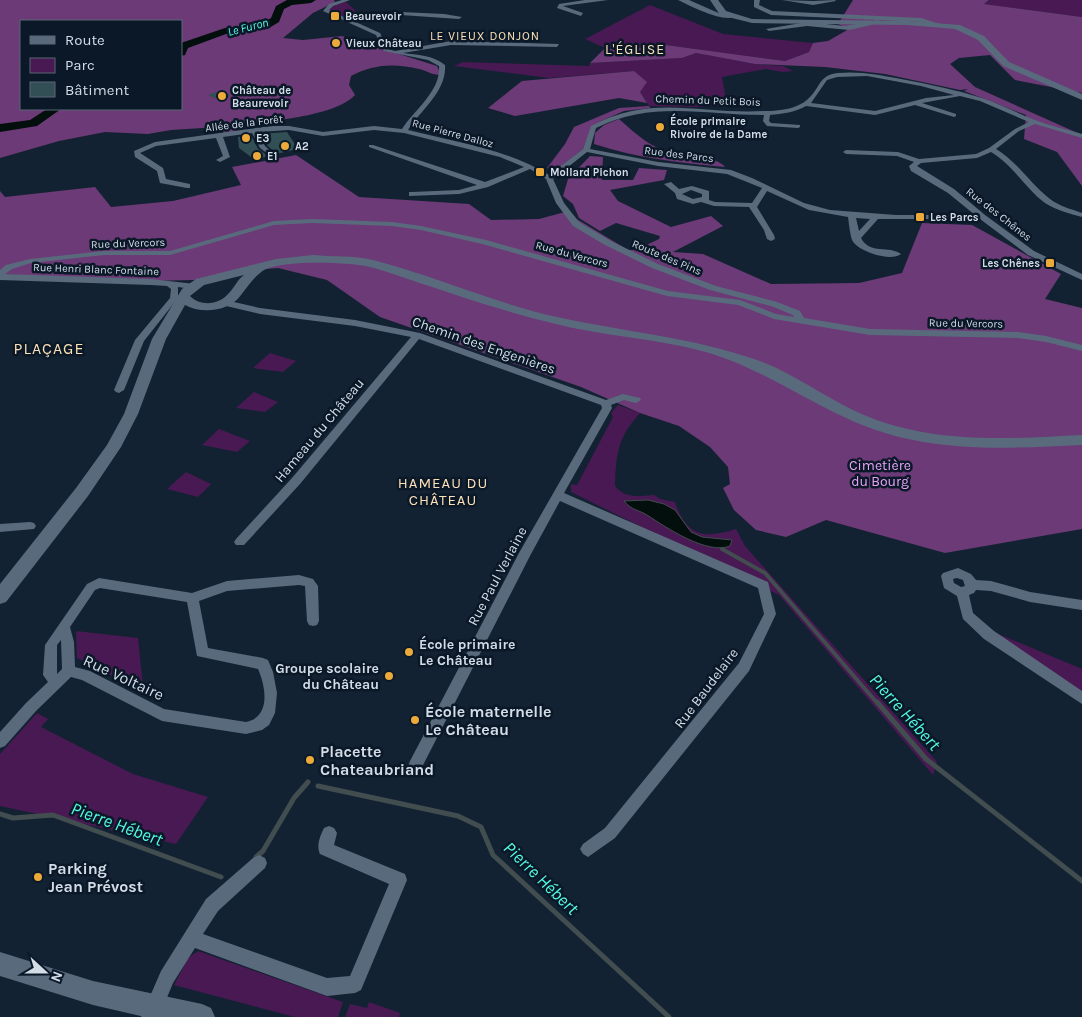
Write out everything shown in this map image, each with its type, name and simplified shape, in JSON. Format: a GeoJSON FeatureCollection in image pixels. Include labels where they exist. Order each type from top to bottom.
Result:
{"type":"FeatureCollection","features":[{"type":"Feature","properties":{"kind":"main road"},"geometry":{"type":"LineString","coordinates":[[714,0],[723,12],[731,17],[752,22],[874,20],[954,26],[977,34],[1006,64],[1082,97]]}},
{"type":"Feature","properties":{"kind":"main road"},"geometry":{"type":"LineString","coordinates":[[0,597],[82,492],[113,447],[131,414],[159,339],[188,292],[200,282],[276,263],[313,258],[370,263],[511,309],[558,322],[704,347],[755,364],[867,421],[924,438],[956,443],[1005,444],[1082,440]]}},
{"type":"Feature","properties":{"kind":"main road"},"geometry":{"type":"LineString","coordinates":[[167,325],[207,307],[225,303],[259,270],[276,263]]}},
{"type":"Feature","properties":{"kind":"main road"},"geometry":{"type":"LineString","coordinates":[[218,279],[234,283],[237,291]]}},
{"type":"Feature","properties":{"kind":"main road"},"geometry":{"type":"LineString","coordinates":[[188,292],[188,303],[207,307]]}},
{"type":"Feature","properties":{"kind":"main road"},"geometry":{"type":"LineString","coordinates":[[0,964],[152,1011],[202,1017]]}},
{"type":"Feature","properties":{"kind":"street"},"geometry":{"type":"LineString","coordinates":[[347,0],[331,5],[326,9],[343,19],[378,34],[383,48],[396,53],[450,43],[557,46]]}},
{"type":"Feature","properties":{"kind":"street"},"geometry":{"type":"LineString","coordinates":[[581,14],[560,8],[566,3],[605,0]]}},
{"type":"Feature","properties":{"kind":"street"},"geometry":{"type":"LineString","coordinates":[[681,0],[706,8],[722,18],[731,17]]}},
{"type":"Feature","properties":{"kind":"street"},"geometry":{"type":"LineString","coordinates":[[757,0],[756,6],[771,12],[874,20]]}},
{"type":"Feature","properties":{"kind":"street"},"geometry":{"type":"LineString","coordinates":[[785,0],[813,3],[833,1]]}},
{"type":"Feature","properties":{"kind":"street"},"geometry":{"type":"LineString","coordinates":[[343,19],[362,14],[416,13],[459,18]]}},
{"type":"Feature","properties":{"kind":"street"},"geometry":{"type":"LineString","coordinates":[[804,31],[849,28],[874,20]]}},
{"type":"Feature","properties":{"kind":"street"},"geometry":{"type":"LineString","coordinates":[[769,29],[807,24],[849,28]]}},
{"type":"Feature","properties":{"kind":"street","name":"Rue Pierre Dalloz"},"geometry":{"type":"LineString","coordinates":[[396,53],[437,61],[442,65],[444,72],[441,81],[418,109],[404,131],[502,156],[530,167],[549,178]]}},
{"type":"Feature","properties":{"kind":"street"},"geometry":{"type":"LineString","coordinates":[[806,104],[825,79],[848,73],[867,74],[921,84],[982,100],[1034,122],[1082,136]]}},
{"type":"Feature","properties":{"kind":"street"},"geometry":{"type":"LineString","coordinates":[[806,104],[875,113],[914,103],[966,96]]}},
{"type":"Feature","properties":{"kind":"street"},"geometry":{"type":"LineString","coordinates":[[914,103],[954,115]]}},
{"type":"Feature","properties":{"kind":"street","name":"Chemin du Petit Bois"},"geometry":{"type":"LineString","coordinates":[[586,150],[594,127],[625,112],[669,108],[767,114],[806,104]]}},
{"type":"Feature","properties":{"kind":"street"},"geometry":{"type":"LineString","coordinates":[[767,114],[766,121],[769,125],[798,126]]}},
{"type":"Feature","properties":{"kind":"street"},"geometry":{"type":"LineString","coordinates":[[846,152],[898,154],[919,161],[977,156],[992,149],[1017,130],[1034,122]]}},
{"type":"Feature","properties":{"kind":"street","name":"Allée de la Forêt"},"geometry":{"type":"LineString","coordinates":[[186,186],[161,180],[160,170],[157,167],[136,155],[140,149],[155,144],[254,130],[283,128],[323,134],[380,128],[404,131]]}},
{"type":"Feature","properties":{"kind":"street"},"geometry":{"type":"LineString","coordinates":[[254,130],[262,147],[272,155]]}},
{"type":"Feature","properties":{"kind":"street"},"geometry":{"type":"LineString","coordinates":[[218,136],[227,157],[220,160]]}},
{"type":"Feature","properties":{"kind":"street"},"geometry":{"type":"LineString","coordinates":[[371,146],[485,185]]}},
{"type":"Feature","properties":{"kind":"street"},"geometry":{"type":"LineString","coordinates":[[992,149],[1011,161],[1044,199],[1063,209],[1082,215]]}},
{"type":"Feature","properties":{"kind":"street"},"geometry":{"type":"LineString","coordinates":[[549,178],[586,150]]}},
{"type":"Feature","properties":{"kind":"street","name":"Rue des Parcs"},"geometry":{"type":"LineString","coordinates":[[586,150],[667,165],[719,170],[766,187],[813,208],[877,216],[982,217]]}},
{"type":"Feature","properties":{"kind":"street","name":"Rue des Chênes"},"geometry":{"type":"LineString","coordinates":[[919,161],[913,166],[914,169],[951,191],[982,217],[1031,253],[1082,277]]}},
{"type":"Feature","properties":{"kind":"street"},"geometry":{"type":"LineString","coordinates":[[412,194],[459,192],[485,185],[530,167]]}},
{"type":"Feature","properties":{"kind":"street","name":"Route des Pins"},"geometry":{"type":"LineString","coordinates":[[549,178],[560,203],[576,224],[608,243],[655,266],[713,288],[774,304],[796,313],[800,320]]}},
{"type":"Feature","properties":{"kind":"street"},"geometry":{"type":"LineString","coordinates":[[668,184],[679,192],[678,194],[683,199],[693,202],[703,200],[714,204],[754,205]]}},
{"type":"Feature","properties":{"kind":"street"},"geometry":{"type":"LineString","coordinates":[[766,187],[754,205],[757,216],[770,233],[770,239]]}},
{"type":"Feature","properties":{"kind":"street"},"geometry":{"type":"LineString","coordinates":[[679,192],[687,188],[702,190],[707,196],[703,200]]}},
{"type":"Feature","properties":{"kind":"street"},"geometry":{"type":"LineString","coordinates":[[852,214],[856,239],[861,248],[877,253],[897,254]]}},
{"type":"Feature","properties":{"kind":"street"},"geometry":{"type":"LineString","coordinates":[[856,239],[877,216]]}},
{"type":"Feature","properties":{"kind":"street","name":"Rue du Vercors"},"geometry":{"type":"LineString","coordinates":[[1,275],[56,259],[104,253],[170,252],[274,223],[312,221],[392,224],[421,228],[483,242],[667,293],[740,303],[774,316],[870,332],[1018,336],[1046,339],[1082,348]]}},
{"type":"Feature","properties":{"kind":"street","name":"Rue Henri Blanc Fontaine"},"geometry":{"type":"LineString","coordinates":[[1,275],[169,283],[188,292]]}},
{"type":"Feature","properties":{"kind":"street"},"geometry":{"type":"LineString","coordinates":[[119,390],[140,340],[174,298],[175,289],[169,283]]}},
{"type":"Feature","properties":{"kind":"street","name":"Chemin des Engenières"},"geometry":{"type":"LineString","coordinates":[[237,291],[260,311]]}},
{"type":"Feature","properties":{"kind":"street","name":"Chemin des Engenières"},"geometry":{"type":"LineString","coordinates":[[225,303],[260,311],[355,323],[417,335],[606,403]]}},
{"type":"Feature","properties":{"kind":"street","name":"Hameau du Château"},"geometry":{"type":"LineString","coordinates":[[240,542],[296,481],[417,335]]}},
{"type":"Feature","properties":{"kind":"street"},"geometry":{"type":"LineString","coordinates":[[606,403],[623,397],[636,400]]}},
{"type":"Feature","properties":{"kind":"street","name":"Rue Paul Verlaine"},"geometry":{"type":"LineString","coordinates":[[415,766],[525,552],[607,408],[606,403]]}},
{"type":"Feature","properties":{"kind":"street","name":"Rue Baudelaire"},"geometry":{"type":"LineString","coordinates":[[558,495],[764,586],[770,614],[744,667],[724,694],[610,833],[588,850]]}},
{"type":"Feature","properties":{"kind":"street"},"geometry":{"type":"LineString","coordinates":[[0,528],[30,526]]}},
{"type":"Feature","properties":{"kind":"street"},"geometry":{"type":"LineString","coordinates":[[57,682],[50,676],[51,645],[91,588],[99,583],[192,598],[226,586],[299,580],[309,582],[312,586],[313,621]]}},
{"type":"Feature","properties":{"kind":"street"},"geometry":{"type":"LineString","coordinates":[[1082,605],[1030,597],[991,586],[967,589],[968,615],[989,635],[1082,698]]}},
{"type":"Feature","properties":{"kind":"street","name":"Rue Voltaire"},"geometry":{"type":"LineString","coordinates":[[0,742],[69,671],[85,675],[162,715],[246,728],[253,728],[262,723],[267,717],[273,700],[263,664],[202,652],[192,598]]}},
{"type":"Feature","properties":{"kind":"street"},"geometry":{"type":"LineString","coordinates":[[64,627],[69,671]]}},
{"type":"Feature","properties":{"kind":"street"},"geometry":{"type":"LineString","coordinates":[[191,938],[327,987],[355,984],[399,880],[325,849],[329,833]]}},
{"type":"Feature","properties":{"kind":"street"},"geometry":{"type":"LineString","coordinates":[[152,1011],[167,977],[212,905],[260,863]]}},
{"type":"Feature","properties":{"kind":"green space"},"geometry":{"type":"Polygon","coordinates":[[[0,0],[334,0],[335,2],[313,13],[283,38],[303,40],[342,36],[437,66],[441,75],[393,65],[368,69],[351,76],[349,85],[355,95],[341,105],[313,114],[259,121],[237,131],[224,133],[218,127],[171,130],[148,134],[105,132],[59,141],[0,158],[0,0]]]}},
{"type":"Feature","properties":{"kind":"green space"},"geometry":{"type":"Polygon","coordinates":[[[853,0],[989,0],[984,4],[1082,17],[1082,93],[1015,80],[990,55],[959,58],[950,64],[975,87],[1082,135],[1082,186],[1057,152],[1024,139],[1026,115],[964,91],[968,89],[960,90],[885,74],[825,67],[755,64],[696,53],[682,58],[590,63],[605,48],[617,50],[666,45],[785,61],[809,52],[813,43],[828,41],[849,29],[838,24],[853,0]]]}},
{"type":"Feature","properties":{"kind":"green space"},"geometry":{"type":"Polygon","coordinates":[[[990,0],[1082,0],[1082,17],[984,4],[990,0]]]}},
{"type":"Feature","properties":{"kind":"green space"},"geometry":{"type":"Polygon","coordinates":[[[345,1],[359,14],[344,17],[328,10],[331,5],[345,1]]]}},
{"type":"Feature","properties":{"kind":"green space"},"geometry":{"type":"Polygon","coordinates":[[[650,5],[723,34],[813,43],[809,52],[785,61],[666,45],[617,50],[605,48],[585,39],[650,5]]]}},
{"type":"Feature","properties":{"kind":"green space"},"geometry":{"type":"Polygon","coordinates":[[[696,53],[755,64],[783,66],[793,71],[783,72],[766,69],[722,77],[727,105],[694,107],[649,106],[640,92],[634,71],[549,78],[454,66],[463,62],[589,66],[590,63],[682,58],[696,53]]]}},
{"type":"Feature","properties":{"kind":"green space"},"geometry":{"type":"Polygon","coordinates":[[[634,71],[647,82],[640,92],[647,103],[619,98],[515,116],[488,108],[522,81],[634,71]]]}},
{"type":"Feature","properties":{"kind":"green space"},"geometry":{"type":"Polygon","coordinates":[[[649,106],[650,108],[624,111],[599,122],[591,128],[583,149],[556,170],[547,168],[565,144],[574,127],[619,108],[649,106]]]}},
{"type":"Feature","properties":{"kind":"green space"},"geometry":{"type":"Polygon","coordinates":[[[619,119],[651,145],[674,154],[716,161],[725,167],[676,162],[594,144],[595,133],[604,125],[619,119]]]}},
{"type":"Feature","properties":{"kind":"green space","name":"Cimetière du Bourg"},"geometry":{"type":"Polygon","coordinates":[[[296,155],[359,197],[469,204],[491,220],[539,219],[565,212],[628,250],[636,250],[659,239],[660,236],[616,223],[600,231],[579,218],[573,204],[563,196],[568,179],[590,156],[603,157],[602,180],[633,180],[639,168],[667,170],[664,180],[610,190],[618,201],[671,227],[711,216],[723,226],[673,252],[703,254],[771,284],[859,283],[902,273],[922,223],[972,225],[1061,274],[1045,299],[1082,308],[1082,529],[945,553],[826,520],[786,537],[756,530],[734,510],[723,488],[730,484],[728,467],[710,447],[679,426],[640,413],[581,387],[380,317],[327,280],[278,268],[231,272],[194,280],[145,281],[0,274],[0,191],[5,197],[95,187],[111,207],[173,201],[241,185],[232,167],[296,155]]]}},
{"type":"Feature","properties":{"kind":"green space"},"geometry":{"type":"Polygon","coordinates":[[[270,353],[296,361],[283,372],[253,368],[270,353]]]}},
{"type":"Feature","properties":{"kind":"green space"},"geometry":{"type":"Polygon","coordinates":[[[254,392],[278,402],[265,412],[236,408],[254,392]]]}},
{"type":"Feature","properties":{"kind":"green space"},"geometry":{"type":"Polygon","coordinates":[[[618,405],[640,413],[623,438],[616,464],[615,486],[628,495],[654,495],[660,499],[675,502],[685,522],[691,529],[698,532],[715,534],[736,529],[745,546],[937,762],[933,775],[779,595],[571,492],[571,484],[577,485],[613,417],[611,413],[618,405]]]}},
{"type":"Feature","properties":{"kind":"green space"},"geometry":{"type":"Polygon","coordinates":[[[219,429],[250,441],[237,452],[202,445],[219,429]]]}},
{"type":"Feature","properties":{"kind":"green space"},"geometry":{"type":"Polygon","coordinates":[[[186,472],[211,484],[198,497],[167,489],[186,472]]]}},
{"type":"Feature","properties":{"kind":"green space"},"geometry":{"type":"Polygon","coordinates":[[[76,631],[138,638],[143,686],[141,690],[77,658],[76,631]]]}},
{"type":"Feature","properties":{"kind":"green space"},"geometry":{"type":"Polygon","coordinates":[[[996,633],[1082,669],[1082,693],[996,633]]]}},
{"type":"Feature","properties":{"kind":"green space"},"geometry":{"type":"Polygon","coordinates":[[[37,713],[48,719],[41,727],[133,774],[208,797],[176,844],[0,806],[0,754],[37,713]]]}},
{"type":"Feature","properties":{"kind":"green space"},"geometry":{"type":"Polygon","coordinates":[[[198,951],[343,1002],[338,1017],[295,1017],[174,985],[188,958],[198,951]]]}},
{"type":"Feature","properties":{"kind":"green space"},"geometry":{"type":"Polygon","coordinates":[[[369,1002],[400,1013],[399,1017],[345,1017],[350,1004],[367,1008],[369,1002]]]}},
{"type":"Feature","properties":{"kind":"shaded area"},"geometry":{"type":"Polygon","coordinates":[[[648,500],[664,504],[675,510],[691,532],[702,537],[732,540],[730,546],[721,548],[710,547],[687,539],[632,508],[624,501],[648,500]]]}},
{"type":"Feature","properties":{"kind":"building","name":"Château de Beaurevoir"},"geometry":{"type":"Polygon","coordinates":[[[220,91],[230,95],[224,102],[219,102],[208,95],[220,91]]]}},
{"type":"Feature","properties":{"kind":"building"},"geometry":{"type":"Polygon","coordinates":[[[287,132],[298,149],[276,154],[267,145],[261,134],[287,132]]]}},
{"type":"Feature","properties":{"kind":"building"},"geometry":{"type":"Polygon","coordinates":[[[251,135],[258,149],[268,156],[255,160],[239,148],[238,137],[251,135]]]}},
{"type":"Feature","properties":{"kind":"waterway","name":"Le Furon"},"geometry":{"type":"LineString","coordinates":[[182,50],[183,46],[213,35],[231,30],[265,26],[272,23],[279,8],[290,2],[311,0]]}},
{"type":"Feature","properties":{"kind":"waterway","name":"Le Furon"},"geometry":{"type":"LineString","coordinates":[[0,128],[33,123],[53,110]]}},
{"type":"Feature","properties":{"kind":"waterway","name":"Pierre Hébert"},"geometry":{"type":"LineString","coordinates":[[722,549],[765,573],[878,704]]}},
{"type":"Feature","properties":{"kind":"waterway","name":"Pierre Hébert"},"geometry":{"type":"LineString","coordinates":[[877,702],[926,759],[1082,881]]}},
{"type":"Feature","properties":{"kind":"waterway","name":"Pierre Hébert"},"geometry":{"type":"LineString","coordinates":[[256,857],[263,851],[294,798],[308,782]]}},
{"type":"Feature","properties":{"kind":"waterway","name":"Pierre Hébert"},"geometry":{"type":"LineString","coordinates":[[318,786],[458,816],[481,827],[493,855],[669,1017]]}},
{"type":"Feature","properties":{"kind":"waterway","name":"Pierre Hébert"},"geometry":{"type":"LineString","coordinates":[[0,814],[13,818],[53,815],[221,877]]}},
{"type":"Feature","properties":{"kind":"place","name":"Beaurevoir"},"geometry":{"type":"Point","coordinates":[335,16]}},
{"type":"Feature","properties":{"kind":"place","name":"Vieux Château"},"geometry":{"type":"Point","coordinates":[336,43]}},
{"type":"Feature","properties":{"kind":"place","name":"Château de Beaurevoir"},"geometry":{"type":"Point","coordinates":[222,96]}},
{"type":"Feature","properties":{"kind":"place","name":"École primaire Rivoire de la Dame"},"geometry":{"type":"Point","coordinates":[660,127]}},
{"type":"Feature","properties":{"kind":"place","name":"E3"},"geometry":{"type":"Point","coordinates":[246,138]}},
{"type":"Feature","properties":{"kind":"place","name":"A2"},"geometry":{"type":"Point","coordinates":[285,146]}},
{"type":"Feature","properties":{"kind":"place","name":"E1"},"geometry":{"type":"Point","coordinates":[257,156]}},
{"type":"Feature","properties":{"kind":"place","name":"Mollard Pichon"},"geometry":{"type":"Point","coordinates":[540,172]}},
{"type":"Feature","properties":{"kind":"place","name":"Les Parcs"},"geometry":{"type":"Point","coordinates":[920,217]}},
{"type":"Feature","properties":{"kind":"place","name":"Les Chênes"},"geometry":{"type":"Point","coordinates":[1050,263]}},
{"type":"Feature","properties":{"kind":"place","name":"École primaire Le Château"},"geometry":{"type":"Point","coordinates":[409,652]}},
{"type":"Feature","properties":{"kind":"place","name":"Groupe scolaire du Château"},"geometry":{"type":"Point","coordinates":[389,676]}},
{"type":"Feature","properties":{"kind":"place","name":"École maternelle Le Château"},"geometry":{"type":"Point","coordinates":[415,720]}},
{"type":"Feature","properties":{"kind":"place","name":"Placette Chateaubriand"},"geometry":{"type":"Point","coordinates":[310,760]}},
{"type":"Feature","properties":{"kind":"place","name":"Parking Jean Prévost"},"geometry":{"type":"Point","coordinates":[38,877]}},
{"type":"Feature","properties":{"kind":"district","name":"LE VIEUX DONJON"},"geometry":{"type":"Point","coordinates":[485,36]}},
{"type":"Feature","properties":{"kind":"district","name":"L'ÉGLISE"},"geometry":{"type":"Point","coordinates":[635,49]}},
{"type":"Feature","properties":{"kind":"district","name":"PLAÇAGE"},"geometry":{"type":"Point","coordinates":[49,348]}},
{"type":"Feature","properties":{"kind":"district","name":"HAMEAU DU CHÂTEAU"},"geometry":{"type":"Point","coordinates":[443,492]}}]}
